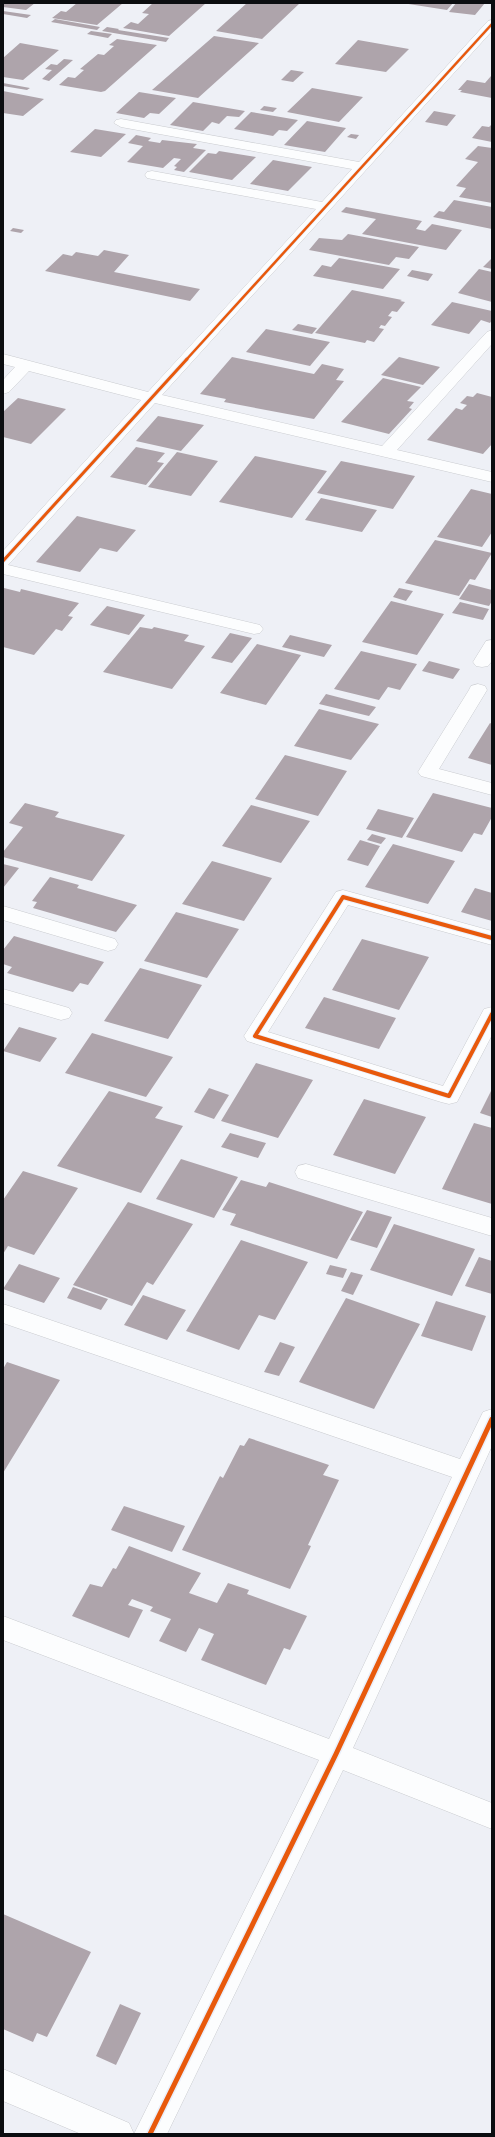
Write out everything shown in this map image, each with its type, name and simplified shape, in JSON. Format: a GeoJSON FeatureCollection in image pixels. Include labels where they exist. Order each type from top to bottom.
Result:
{"type":"FeatureCollection","features":[{"type":"Feature","properties":{"kind":"street"},"geometry":{"type":"LineString","coordinates":[[3,561],[327,207],[492,24]]}},
{"type":"Feature","properties":{"kind":"street"},"geometry":{"type":"LineString","coordinates":[[121,122],[363,167]]}},
{"type":"Feature","properties":{"kind":"street"},"geometry":{"type":"LineString","coordinates":[[152,175],[327,207]]}},
{"type":"Feature","properties":{"kind":"street"},"geometry":{"type":"LineString","coordinates":[[386,452],[492,335]]}},
{"type":"Feature","properties":{"kind":"street"},"geometry":{"type":"LineString","coordinates":[[3,359],[153,398],[386,452],[489,472]]}},
{"type":"Feature","properties":{"kind":"street"},"geometry":{"type":"LineString","coordinates":[[3,389],[26,365]]}},
{"type":"Feature","properties":{"kind":"street"},"geometry":{"type":"LineString","coordinates":[[3,569],[254,629]]}},
{"type":"Feature","properties":{"kind":"street"},"geometry":{"type":"LineString","coordinates":[[482,662],[492,645]]}},
{"type":"Feature","properties":{"kind":"street"},"geometry":{"type":"LineString","coordinates":[[478,690],[428,772],[492,789]]}},
{"type":"Feature","properties":{"kind":"street"},"geometry":{"type":"LineString","coordinates":[[492,938],[343,897],[256,1036],[449,1096],[492,1014]]}},
{"type":"Feature","properties":{"kind":"street"},"geometry":{"type":"LineString","coordinates":[[3,913],[108,944]]}},
{"type":"Feature","properties":{"kind":"street"},"geometry":{"type":"LineString","coordinates":[[3,996],[61,1013]]}},
{"type":"Feature","properties":{"kind":"street"},"geometry":{"type":"LineString","coordinates":[[306,1172],[492,1227]]}},
{"type":"Feature","properties":{"kind":"street"},"geometry":{"type":"LineString","coordinates":[[3,1313],[467,1472]]}},
{"type":"Feature","properties":{"kind":"street"},"geometry":{"type":"LineString","coordinates":[[150,2134],[336,1754],[492,1419]]}},
{"type":"Feature","properties":{"kind":"street"},"geometry":{"type":"LineString","coordinates":[[3,1628],[336,1754],[492,1816]]}},
{"type":"Feature","properties":{"kind":"street"},"geometry":{"type":"LineString","coordinates":[[3,2085],[118,2134]]}},
{"type":"Feature","properties":{"kind":"building"},"geometry":{"type":"Polygon","coordinates":[[[3,3],[35,3],[26,10],[3,7],[3,3]]]}},
{"type":"Feature","properties":{"kind":"building"},"geometry":{"type":"Polygon","coordinates":[[[77,3],[123,3],[97,25],[52,18],[61,11],[66,12],[77,3]]]}},
{"type":"Feature","properties":{"kind":"building"},"geometry":{"type":"Polygon","coordinates":[[[153,3],[206,3],[169,36],[123,28],[131,22],[138,24],[149,14],[142,13],[153,3]]]}},
{"type":"Feature","properties":{"kind":"building"},"geometry":{"type":"Polygon","coordinates":[[[247,3],[300,3],[262,39],[216,31],[247,3]]]}},
{"type":"Feature","properties":{"kind":"building"},"geometry":{"type":"Polygon","coordinates":[[[402,3],[453,3],[447,10],[402,3]]]}},
{"type":"Feature","properties":{"kind":"building"},"geometry":{"type":"Polygon","coordinates":[[[456,3],[485,3],[475,15],[449,12],[456,3]]]}},
{"type":"Feature","properties":{"kind":"building"},"geometry":{"type":"Polygon","coordinates":[[[3,11],[31,15],[27,18],[3,14],[3,11]]]}},
{"type":"Feature","properties":{"kind":"building"},"geometry":{"type":"Polygon","coordinates":[[[55,19],[100,27],[97,30],[51,22],[55,19]]]}},
{"type":"Feature","properties":{"kind":"building"},"geometry":{"type":"Polygon","coordinates":[[[107,27],[169,38],[166,42],[102,31],[107,27]]]}},
{"type":"Feature","properties":{"kind":"building"},"geometry":{"type":"Polygon","coordinates":[[[91,31],[112,34],[108,38],[87,34],[91,31]]]}},
{"type":"Feature","properties":{"kind":"building"},"geometry":{"type":"Polygon","coordinates":[[[214,36],[259,43],[198,98],[152,90],[214,36]]]}},
{"type":"Feature","properties":{"kind":"building"},"geometry":{"type":"Polygon","coordinates":[[[117,39],[157,45],[105,91],[101,92],[59,85],[68,77],[75,78],[84,70],[80,69],[98,54],[104,55],[114,46],[109,45],[117,39]]]}},
{"type":"Feature","properties":{"kind":"building"},"geometry":{"type":"Polygon","coordinates":[[[358,40],[409,49],[386,72],[335,64],[358,40]]]}},
{"type":"Feature","properties":{"kind":"building"},"geometry":{"type":"Polygon","coordinates":[[[20,43],[59,50],[23,80],[3,77],[3,58],[20,43]]]}},
{"type":"Feature","properties":{"kind":"building"},"geometry":{"type":"Polygon","coordinates":[[[64,59],[73,60],[49,81],[42,79],[52,70],[45,69],[51,64],[57,65],[64,59]]]}},
{"type":"Feature","properties":{"kind":"building"},"geometry":{"type":"Polygon","coordinates":[[[291,70],[304,72],[293,82],[281,80],[291,70]]]}},
{"type":"Feature","properties":{"kind":"building"},"geometry":{"type":"Polygon","coordinates":[[[491,76],[492,98],[460,92],[462,90],[458,90],[467,80],[485,83],[491,76]]]}},
{"type":"Feature","properties":{"kind":"building"},"geometry":{"type":"Polygon","coordinates":[[[3,83],[30,88],[27,90],[3,86],[3,83]]]}},
{"type":"Feature","properties":{"kind":"building"},"geometry":{"type":"Polygon","coordinates":[[[312,88],[363,97],[339,122],[287,112],[312,88]]]}},
{"type":"Feature","properties":{"kind":"building"},"geometry":{"type":"Polygon","coordinates":[[[3,91],[44,99],[23,116],[3,113],[3,91]]]}},
{"type":"Feature","properties":{"kind":"building"},"geometry":{"type":"Polygon","coordinates":[[[139,92],[176,98],[159,114],[150,113],[144,118],[116,113],[139,92]]]}},
{"type":"Feature","properties":{"kind":"building"},"geometry":{"type":"Polygon","coordinates":[[[193,102],[245,111],[239,117],[227,116],[219,124],[212,122],[203,131],[170,125],[193,102]]]}},
{"type":"Feature","properties":{"kind":"building"},"geometry":{"type":"Polygon","coordinates":[[[264,106],[277,108],[273,112],[260,110],[264,106]]]}},
{"type":"Feature","properties":{"kind":"building"},"geometry":{"type":"Polygon","coordinates":[[[434,111],[456,115],[447,126],[425,122],[434,111]]]}},
{"type":"Feature","properties":{"kind":"building"},"geometry":{"type":"Polygon","coordinates":[[[251,112],[298,120],[287,131],[279,130],[273,136],[234,129],[251,112]]]}},
{"type":"Feature","properties":{"kind":"building"},"geometry":{"type":"Polygon","coordinates":[[[307,121],[346,128],[325,152],[284,145],[307,121]]]}},
{"type":"Feature","properties":{"kind":"building"},"geometry":{"type":"Polygon","coordinates":[[[492,124],[492,142],[472,138],[482,126],[489,127],[492,124]]]}},
{"type":"Feature","properties":{"kind":"building"},"geometry":{"type":"Polygon","coordinates":[[[95,129],[126,134],[101,157],[70,152],[95,129]]]}},
{"type":"Feature","properties":{"kind":"building"},"geometry":{"type":"Polygon","coordinates":[[[351,134],[359,135],[356,139],[347,137],[351,134]]]}},
{"type":"Feature","properties":{"kind":"building"},"geometry":{"type":"Polygon","coordinates":[[[136,135],[151,138],[148,141],[160,143],[162,140],[197,144],[193,148],[206,150],[184,172],[174,170],[177,167],[174,166],[181,159],[174,158],[163,168],[127,162],[143,146],[128,143],[136,135]]]}},
{"type":"Feature","properties":{"kind":"building"},"geometry":{"type":"Polygon","coordinates":[[[478,146],[492,148],[492,203],[459,197],[466,188],[456,186],[478,162],[465,159],[478,146]]]}},
{"type":"Feature","properties":{"kind":"building"},"geometry":{"type":"Polygon","coordinates":[[[219,151],[256,157],[232,180],[189,172],[208,153],[216,154],[219,151]]]}},
{"type":"Feature","properties":{"kind":"building"},"geometry":{"type":"Polygon","coordinates":[[[273,160],[312,167],[288,191],[250,184],[273,160]]]}},
{"type":"Feature","properties":{"kind":"building"},"geometry":{"type":"Polygon","coordinates":[[[454,200],[492,207],[492,229],[433,217],[439,211],[444,212],[454,200]]]}},
{"type":"Feature","properties":{"kind":"building"},"geometry":{"type":"Polygon","coordinates":[[[346,207],[422,221],[416,229],[425,231],[432,224],[462,230],[446,250],[362,234],[376,219],[341,212],[346,207]]]}},
{"type":"Feature","properties":{"kind":"building"},"geometry":{"type":"Polygon","coordinates":[[[13,228],[24,230],[21,233],[10,231],[13,228]]]}},
{"type":"Feature","properties":{"kind":"building"},"geometry":{"type":"Polygon","coordinates":[[[348,234],[419,247],[409,259],[396,257],[389,265],[309,250],[319,238],[342,240],[348,234]]]}},
{"type":"Feature","properties":{"kind":"building"},"geometry":{"type":"Polygon","coordinates":[[[104,250],[129,255],[114,272],[200,289],[190,301],[45,271],[63,254],[72,256],[76,252],[98,256],[104,250]]]}},
{"type":"Feature","properties":{"kind":"building"},"geometry":{"type":"Polygon","coordinates":[[[339,258],[400,269],[383,289],[313,276],[322,265],[331,267],[339,258]]]}},
{"type":"Feature","properties":{"kind":"building"},"geometry":{"type":"Polygon","coordinates":[[[492,258],[492,269],[483,267],[492,258]]]}},
{"type":"Feature","properties":{"kind":"building"},"geometry":{"type":"Polygon","coordinates":[[[479,269],[492,272],[492,302],[458,293],[479,269]]]}},
{"type":"Feature","properties":{"kind":"building"},"geometry":{"type":"Polygon","coordinates":[[[412,270],[433,274],[428,281],[407,276],[412,270]]]}},
{"type":"Feature","properties":{"kind":"building"},"geometry":{"type":"Polygon","coordinates":[[[352,290],[402,300],[400,301],[405,302],[397,312],[392,311],[388,316],[392,317],[385,326],[381,325],[379,328],[384,329],[374,342],[367,340],[365,343],[315,333],[352,290]]]}},
{"type":"Feature","properties":{"kind":"building"},"geometry":{"type":"Polygon","coordinates":[[[452,302],[492,311],[492,320],[490,323],[481,320],[469,334],[431,325],[452,302]]]}},
{"type":"Feature","properties":{"kind":"building"},"geometry":{"type":"Polygon","coordinates":[[[298,324],[317,328],[312,334],[292,330],[298,324]]]}},
{"type":"Feature","properties":{"kind":"building"},"geometry":{"type":"Polygon","coordinates":[[[266,329],[330,342],[310,366],[246,352],[266,329]]]}},
{"type":"Feature","properties":{"kind":"building"},"geometry":{"type":"Polygon","coordinates":[[[232,357],[314,374],[322,364],[344,369],[336,380],[344,381],[314,419],[224,402],[226,399],[200,394],[232,357]]]}},
{"type":"Feature","properties":{"kind":"building"},"geometry":{"type":"Polygon","coordinates":[[[399,357],[440,367],[423,385],[381,375],[399,357]]]}},
{"type":"Feature","properties":{"kind":"building"},"geometry":{"type":"Polygon","coordinates":[[[383,378],[421,387],[407,401],[414,402],[409,408],[412,409],[389,434],[341,422],[383,378]]]}},
{"type":"Feature","properties":{"kind":"building"},"geometry":{"type":"Polygon","coordinates":[[[477,393],[492,397],[492,444],[483,454],[427,440],[456,408],[462,410],[467,405],[460,403],[467,396],[473,397],[477,393]]]}},
{"type":"Feature","properties":{"kind":"building"},"geometry":{"type":"Polygon","coordinates":[[[18,398],[66,409],[31,444],[3,437],[3,412],[18,398]]]}},
{"type":"Feature","properties":{"kind":"building"},"geometry":{"type":"Polygon","coordinates":[[[158,416],[204,425],[181,451],[136,441],[158,416]]]}},
{"type":"Feature","properties":{"kind":"building"},"geometry":{"type":"Polygon","coordinates":[[[136,447],[165,453],[157,462],[164,463],[146,485],[110,477],[136,447]]]}},
{"type":"Feature","properties":{"kind":"building"},"geometry":{"type":"Polygon","coordinates":[[[177,452],[218,461],[191,496],[148,487],[177,452]]]}},
{"type":"Feature","properties":{"kind":"building"},"geometry":{"type":"Polygon","coordinates":[[[255,456],[327,471],[292,518],[219,502],[255,456]]]}},
{"type":"Feature","properties":{"kind":"building"},"geometry":{"type":"Polygon","coordinates":[[[341,461],[415,476],[393,509],[317,493],[341,461]]]}},
{"type":"Feature","properties":{"kind":"building"},"geometry":{"type":"Polygon","coordinates":[[[471,489],[492,494],[492,532],[482,547],[437,537],[471,489]]]}},
{"type":"Feature","properties":{"kind":"building"},"geometry":{"type":"Polygon","coordinates":[[[321,498],[377,510],[362,532],[305,520],[321,498]]]}},
{"type":"Feature","properties":{"kind":"building"},"geometry":{"type":"Polygon","coordinates":[[[77,516],[136,530],[117,552],[100,548],[80,572],[36,562],[77,516]]]}},
{"type":"Feature","properties":{"kind":"building"},"geometry":{"type":"Polygon","coordinates":[[[435,540],[492,553],[475,580],[470,579],[459,596],[405,583],[435,540]]]}},
{"type":"Feature","properties":{"kind":"building"},"geometry":{"type":"Polygon","coordinates":[[[469,584],[492,590],[492,601],[489,606],[459,599],[469,584]]]}},
{"type":"Feature","properties":{"kind":"building"},"geometry":{"type":"Polygon","coordinates":[[[4,588],[20,592],[21,589],[79,603],[68,616],[73,617],[62,631],[56,629],[34,655],[3,647],[4,588]]]}},
{"type":"Feature","properties":{"kind":"building"},"geometry":{"type":"Polygon","coordinates":[[[399,588],[413,591],[406,601],[393,597],[399,588]]]}},
{"type":"Feature","properties":{"kind":"building"},"geometry":{"type":"Polygon","coordinates":[[[391,601],[444,614],[417,655],[362,642],[391,601]]]}},
{"type":"Feature","properties":{"kind":"building"},"geometry":{"type":"Polygon","coordinates":[[[460,602],[489,609],[483,620],[452,613],[460,602]]]}},
{"type":"Feature","properties":{"kind":"building"},"geometry":{"type":"Polygon","coordinates":[[[107,606],[145,615],[129,635],[90,625],[107,606]]]}},
{"type":"Feature","properties":{"kind":"building"},"geometry":{"type":"Polygon","coordinates":[[[140,627],[152,629],[154,627],[189,635],[184,641],[205,646],[172,689],[103,672],[140,627]]]}},
{"type":"Feature","properties":{"kind":"building"},"geometry":{"type":"Polygon","coordinates":[[[230,633],[252,638],[232,663],[211,658],[230,633]]]}},
{"type":"Feature","properties":{"kind":"building"},"geometry":{"type":"Polygon","coordinates":[[[290,635],[332,645],[324,657],[282,647],[290,635]]]}},
{"type":"Feature","properties":{"kind":"building"},"geometry":{"type":"Polygon","coordinates":[[[257,644],[301,655],[266,705],[220,693],[257,644]]]}},
{"type":"Feature","properties":{"kind":"building"},"geometry":{"type":"Polygon","coordinates":[[[361,651],[417,664],[400,690],[388,687],[379,700],[334,689],[361,651]]]}},
{"type":"Feature","properties":{"kind":"building"},"geometry":{"type":"Polygon","coordinates":[[[429,661],[460,669],[453,679],[422,671],[429,661]]]}},
{"type":"Feature","properties":{"kind":"building"},"geometry":{"type":"Polygon","coordinates":[[[326,694],[376,707],[369,716],[319,704],[326,694]]]}},
{"type":"Feature","properties":{"kind":"building"},"geometry":{"type":"Polygon","coordinates":[[[319,709],[379,724],[351,760],[294,746],[319,709]]]}},
{"type":"Feature","properties":{"kind":"building"},"geometry":{"type":"Polygon","coordinates":[[[490,723],[492,724],[492,765],[468,758],[490,723]]]}},
{"type":"Feature","properties":{"kind":"building"},"geometry":{"type":"Polygon","coordinates":[[[285,755],[347,771],[318,816],[255,799],[285,755]]]}},
{"type":"Feature","properties":{"kind":"building"},"geometry":{"type":"Polygon","coordinates":[[[433,793],[492,808],[492,817],[482,835],[474,833],[462,852],[406,837],[433,793]]]}},
{"type":"Feature","properties":{"kind":"building"},"geometry":{"type":"Polygon","coordinates":[[[25,803],[59,812],[55,817],[125,835],[92,881],[3,857],[3,852],[23,827],[9,823],[25,803]]]}},
{"type":"Feature","properties":{"kind":"building"},"geometry":{"type":"Polygon","coordinates":[[[251,805],[310,821],[281,863],[222,846],[251,805]]]}},
{"type":"Feature","properties":{"kind":"building"},"geometry":{"type":"Polygon","coordinates":[[[378,809],[414,818],[402,838],[366,829],[378,809]]]}},
{"type":"Feature","properties":{"kind":"building"},"geometry":{"type":"Polygon","coordinates":[[[372,834],[386,838],[381,844],[367,840],[372,834]]]}},
{"type":"Feature","properties":{"kind":"building"},"geometry":{"type":"Polygon","coordinates":[[[360,840],[380,846],[368,866],[347,860],[360,840]]]}},
{"type":"Feature","properties":{"kind":"building"},"geometry":{"type":"Polygon","coordinates":[[[393,844],[455,861],[428,904],[365,887],[393,844]]]}},
{"type":"Feature","properties":{"kind":"building"},"geometry":{"type":"Polygon","coordinates":[[[212,861],[272,878],[244,921],[182,904],[212,861]]]}},
{"type":"Feature","properties":{"kind":"building"},"geometry":{"type":"Polygon","coordinates":[[[3,864],[19,868],[3,888],[3,864]]]}},
{"type":"Feature","properties":{"kind":"building"},"geometry":{"type":"Polygon","coordinates":[[[50,877],[79,885],[77,888],[137,905],[116,932],[33,908],[37,902],[32,901],[50,877]]]}},
{"type":"Feature","properties":{"kind":"building"},"geometry":{"type":"Polygon","coordinates":[[[475,888],[492,893],[492,921],[461,912],[475,888]]]}},
{"type":"Feature","properties":{"kind":"building"},"geometry":{"type":"Polygon","coordinates":[[[176,912],[239,929],[207,978],[144,961],[176,912]]]}},
{"type":"Feature","properties":{"kind":"building"},"geometry":{"type":"Polygon","coordinates":[[[14,936],[104,962],[88,985],[80,983],[73,992],[7,973],[12,967],[3,964],[3,950],[14,936]]]}},
{"type":"Feature","properties":{"kind":"building"},"geometry":{"type":"Polygon","coordinates":[[[362,939],[429,957],[399,1010],[332,990],[362,939]]]}},
{"type":"Feature","properties":{"kind":"building"},"geometry":{"type":"Polygon","coordinates":[[[140,968],[202,985],[168,1039],[104,1021],[140,968]]]}},
{"type":"Feature","properties":{"kind":"building"},"geometry":{"type":"Polygon","coordinates":[[[324,997],[396,1018],[379,1049],[305,1028],[324,997]]]}},
{"type":"Feature","properties":{"kind":"building"},"geometry":{"type":"Polygon","coordinates":[[[19,1027],[57,1038],[40,1062],[3,1051],[19,1027]]]}},
{"type":"Feature","properties":{"kind":"building"},"geometry":{"type":"Polygon","coordinates":[[[92,1033],[173,1057],[146,1097],[65,1073],[92,1033]]]}},
{"type":"Feature","properties":{"kind":"building"},"geometry":{"type":"Polygon","coordinates":[[[256,1063],[313,1080],[278,1138],[221,1121],[256,1063]]]}},
{"type":"Feature","properties":{"kind":"building"},"geometry":{"type":"Polygon","coordinates":[[[209,1088],[229,1095],[214,1119],[194,1112],[209,1088]]]}},
{"type":"Feature","properties":{"kind":"building"},"geometry":{"type":"Polygon","coordinates":[[[492,1089],[492,1117],[480,1113],[492,1089]]]}},
{"type":"Feature","properties":{"kind":"building"},"geometry":{"type":"Polygon","coordinates":[[[109,1091],[163,1107],[155,1118],[183,1126],[141,1193],[57,1166],[109,1091]]]}},
{"type":"Feature","properties":{"kind":"building"},"geometry":{"type":"Polygon","coordinates":[[[364,1099],[426,1117],[395,1174],[333,1155],[364,1099]]]}},
{"type":"Feature","properties":{"kind":"building"},"geometry":{"type":"Polygon","coordinates":[[[474,1123],[492,1128],[492,1204],[442,1189],[474,1123]]]}},
{"type":"Feature","properties":{"kind":"building"},"geometry":{"type":"Polygon","coordinates":[[[230,1133],[266,1143],[258,1158],[221,1147],[230,1133]]]}},
{"type":"Feature","properties":{"kind":"building"},"geometry":{"type":"Polygon","coordinates":[[[181,1159],[238,1177],[214,1218],[156,1199],[181,1159]]]}},
{"type":"Feature","properties":{"kind":"building"},"geometry":{"type":"Polygon","coordinates":[[[23,1171],[78,1188],[34,1255],[8,1246],[3,1254],[3,1200],[23,1171]]]}},
{"type":"Feature","properties":{"kind":"building"},"geometry":{"type":"Polygon","coordinates":[[[241,1180],[266,1187],[269,1182],[363,1212],[337,1259],[230,1225],[236,1214],[222,1210],[241,1180]]]}},
{"type":"Feature","properties":{"kind":"building"},"geometry":{"type":"Polygon","coordinates":[[[128,1202],[193,1224],[153,1285],[147,1282],[132,1306],[73,1285],[128,1202]]]}},
{"type":"Feature","properties":{"kind":"building"},"geometry":{"type":"Polygon","coordinates":[[[367,1210],[392,1217],[377,1248],[350,1240],[367,1210]]]}},
{"type":"Feature","properties":{"kind":"building"},"geometry":{"type":"Polygon","coordinates":[[[394,1224],[475,1249],[452,1296],[370,1270],[394,1224]]]}},
{"type":"Feature","properties":{"kind":"building"},"geometry":{"type":"Polygon","coordinates":[[[241,1240],[308,1262],[275,1320],[259,1315],[239,1350],[186,1331],[241,1240]]]}},
{"type":"Feature","properties":{"kind":"building"},"geometry":{"type":"Polygon","coordinates":[[[479,1257],[492,1261],[492,1294],[465,1286],[479,1257]]]}},
{"type":"Feature","properties":{"kind":"building"},"geometry":{"type":"Polygon","coordinates":[[[19,1264],[60,1278],[44,1303],[3,1289],[19,1264]]]}},
{"type":"Feature","properties":{"kind":"building"},"geometry":{"type":"Polygon","coordinates":[[[330,1265],[347,1269],[343,1278],[326,1274],[330,1265]]]}},
{"type":"Feature","properties":{"kind":"building"},"geometry":{"type":"Polygon","coordinates":[[[351,1272],[363,1275],[353,1295],[341,1291],[351,1272]]]}},
{"type":"Feature","properties":{"kind":"building"},"geometry":{"type":"Polygon","coordinates":[[[73,1287],[108,1299],[101,1310],[67,1298],[73,1287]]]}},
{"type":"Feature","properties":{"kind":"building"},"geometry":{"type":"Polygon","coordinates":[[[143,1295],[186,1310],[167,1340],[124,1325],[143,1295]]]}},
{"type":"Feature","properties":{"kind":"building"},"geometry":{"type":"Polygon","coordinates":[[[346,1298],[420,1324],[374,1409],[299,1382],[346,1298]]]}},
{"type":"Feature","properties":{"kind":"building"},"geometry":{"type":"Polygon","coordinates":[[[436,1301],[486,1316],[472,1351],[421,1336],[436,1301]]]}},
{"type":"Feature","properties":{"kind":"building"},"geometry":{"type":"Polygon","coordinates":[[[280,1342],[295,1347],[279,1376],[264,1372],[280,1342]]]}},
{"type":"Feature","properties":{"kind":"building"},"geometry":{"type":"Polygon","coordinates":[[[7,1362],[60,1380],[3,1473],[3,1369],[7,1362]]]}},
{"type":"Feature","properties":{"kind":"building"},"geometry":{"type":"Polygon","coordinates":[[[249,1438],[329,1465],[323,1475],[339,1480],[308,1545],[311,1546],[290,1589],[182,1550],[220,1476],[223,1478],[240,1445],[244,1446],[249,1438]]]}},
{"type":"Feature","properties":{"kind":"building"},"geometry":{"type":"Polygon","coordinates":[[[124,1506],[185,1526],[172,1552],[111,1530],[124,1506]]]}},
{"type":"Feature","properties":{"kind":"building"},"geometry":{"type":"Polygon","coordinates":[[[129,1546],[201,1573],[189,1593],[217,1603],[228,1583],[249,1590],[247,1594],[307,1616],[290,1650],[284,1648],[266,1685],[201,1660],[214,1634],[199,1628],[186,1652],[159,1641],[171,1619],[150,1611],[153,1607],[132,1599],[128,1605],[143,1610],[129,1638],[72,1616],[90,1584],[102,1587],[113,1568],[116,1569],[129,1546]]]}},
{"type":"Feature","properties":{"kind":"building"},"geometry":{"type":"Polygon","coordinates":[[[3,1914],[91,1952],[47,2037],[37,2033],[33,2042],[3,2029],[3,1914]]]}},
{"type":"Feature","properties":{"kind":"building"},"geometry":{"type":"Polygon","coordinates":[[[120,2004],[141,2013],[116,2065],[96,2056],[120,2004]]]}},
{"type":"Feature","properties":{"kind":"cycle path"},"geometry":{"type":"LineString","coordinates":[[3,561],[492,24]]}},
{"type":"Feature","properties":{"kind":"cycle path"},"geometry":{"type":"LineString","coordinates":[[492,938],[343,897],[255,1036],[449,1096],[492,1014]]}},
{"type":"Feature","properties":{"kind":"cycle path"},"geometry":{"type":"LineString","coordinates":[[150,2134],[336,1754],[492,1419]]}}]}
